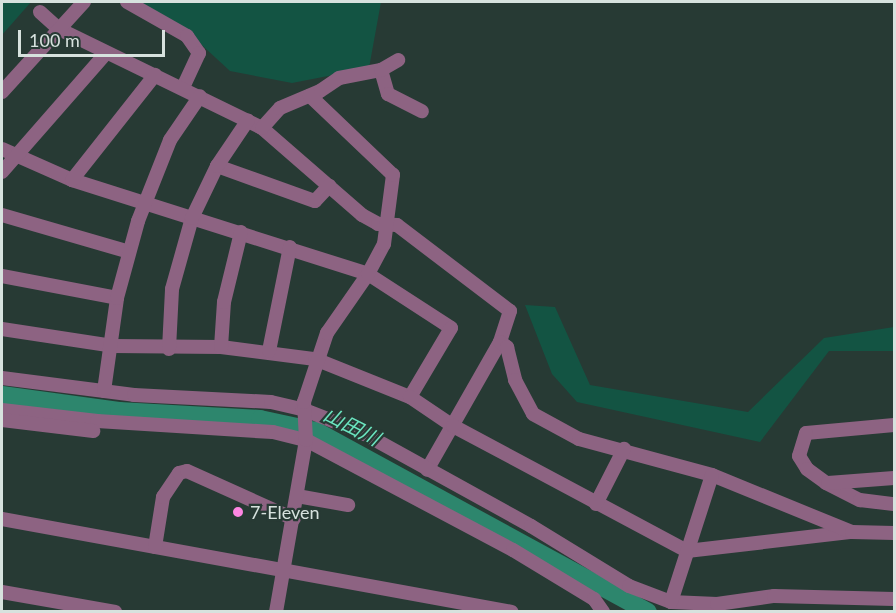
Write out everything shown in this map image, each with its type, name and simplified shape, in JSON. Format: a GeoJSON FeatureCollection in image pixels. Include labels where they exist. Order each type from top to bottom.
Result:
{"type":"FeatureCollection","features":[{"type":"Feature","properties":{"kind":"street"},"geometry":{"type":"LineString","coordinates":[[2,92],[84,2]]}},
{"type":"Feature","properties":{"kind":"street"},"geometry":{"type":"LineString","coordinates":[[127,2],[187,36],[199,53],[183,88]]}},
{"type":"Feature","properties":{"kind":"street"},"geometry":{"type":"LineString","coordinates":[[40,12],[59,29],[262,128],[362,215],[388,225],[397,225],[510,311],[500,342],[427,470]]}},
{"type":"Feature","properties":{"kind":"street"},"geometry":{"type":"LineString","coordinates":[[2,172],[106,52]]}},
{"type":"Feature","properties":{"kind":"street"},"geometry":{"type":"LineString","coordinates":[[262,128],[280,108],[310,96],[339,78],[381,70],[398,60]]}},
{"type":"Feature","properties":{"kind":"street"},"geometry":{"type":"LineString","coordinates":[[381,70],[388,94],[422,111]]}},
{"type":"Feature","properties":{"kind":"street"},"geometry":{"type":"LineString","coordinates":[[72,180],[155,75]]}},
{"type":"Feature","properties":{"kind":"street"},"geometry":{"type":"LineString","coordinates":[[104,391],[113,346],[117,298],[144,203],[170,140],[200,96]]}},
{"type":"Feature","properties":{"kind":"street"},"geometry":{"type":"LineString","coordinates":[[276,612],[294,519],[305,437],[303,412],[315,359],[327,333],[368,274],[388,225],[393,175],[310,96]]}},
{"type":"Feature","properties":{"kind":"street"},"geometry":{"type":"LineString","coordinates":[[169,349],[172,289],[192,218],[217,166],[249,120]]}},
{"type":"Feature","properties":{"kind":"street"},"geometry":{"type":"LineString","coordinates":[[2,149],[72,180],[290,247],[368,274],[451,328],[410,397]]}},
{"type":"Feature","properties":{"kind":"street"},"geometry":{"type":"LineString","coordinates":[[217,166],[315,201],[329,186]]}},
{"type":"Feature","properties":{"kind":"street"},"geometry":{"type":"LineString","coordinates":[[2,215],[129,252]]}},
{"type":"Feature","properties":{"kind":"street"},"geometry":{"type":"LineString","coordinates":[[221,347],[224,302],[241,232]]}},
{"type":"Feature","properties":{"kind":"street"},"geometry":{"type":"LineString","coordinates":[[269,351],[290,247]]}},
{"type":"Feature","properties":{"kind":"street"},"geometry":{"type":"LineString","coordinates":[[2,276],[117,298]]}},
{"type":"Feature","properties":{"kind":"street"},"geometry":{"type":"LineString","coordinates":[[2,329],[113,346],[169,349],[221,347],[269,351],[315,359],[410,397],[453,426],[687,551],[852,532],[894,533]]}},
{"type":"Feature","properties":{"kind":"street"},"geometry":{"type":"LineString","coordinates":[[500,342],[507,347],[515,380],[533,414],[579,439],[624,449],[712,475],[852,532]]}},
{"type":"Feature","properties":{"kind":"street"},"geometry":{"type":"LineString","coordinates":[[2,378],[104,391],[261,402],[303,412],[361,432],[531,525],[629,586],[671,602],[717,604],[774,596],[894,599]]}},
{"type":"Feature","properties":{"kind":"street"},"geometry":{"type":"LineString","coordinates":[[2,410],[97,421],[273,432],[305,437],[513,550],[594,599],[603,612]]}},
{"type":"Feature","properties":{"kind":"street"},"geometry":{"type":"LineString","coordinates":[[2,420],[93,431]]}},
{"type":"Feature","properties":{"kind":"street"},"geometry":{"type":"LineString","coordinates":[[894,425],[806,433],[799,456],[807,469],[826,483],[860,500],[894,504]]}},
{"type":"Feature","properties":{"kind":"street"},"geometry":{"type":"LineString","coordinates":[[596,504],[624,449]]}},
{"type":"Feature","properties":{"kind":"street"},"geometry":{"type":"LineString","coordinates":[[155,547],[163,497],[179,473],[187,471],[294,519]]}},
{"type":"Feature","properties":{"kind":"street"},"geometry":{"type":"LineString","coordinates":[[671,602],[712,475]]}},
{"type":"Feature","properties":{"kind":"street"},"geometry":{"type":"LineString","coordinates":[[826,483],[894,478]]}},
{"type":"Feature","properties":{"kind":"street"},"geometry":{"type":"LineString","coordinates":[[297,496],[348,506]]}},
{"type":"Feature","properties":{"kind":"street"},"geometry":{"type":"LineString","coordinates":[[2,519],[512,612]]}},
{"type":"Feature","properties":{"kind":"street"},"geometry":{"type":"LineString","coordinates":[[2,592],[115,612]]}},
{"type":"Feature","properties":{"kind":"green space"},"geometry":{"type":"Polygon","coordinates":[[[2,2],[31,2],[2,35],[2,2]]]}},
{"type":"Feature","properties":{"kind":"green space"},"geometry":{"type":"Polygon","coordinates":[[[140,2],[381,2],[369,68],[292,83],[230,71],[192,36],[140,2]]]}},
{"type":"Feature","properties":{"kind":"green space"},"geometry":{"type":"Polygon","coordinates":[[[525,305],[555,307],[590,385],[748,412],[824,338],[894,327],[894,351],[829,351],[760,442],[577,402],[552,374],[525,305]]]}},
{"type":"Feature","properties":{"kind":"waterway","name":"山田川"},"geometry":{"type":"LineString","coordinates":[[2,395],[119,411],[260,419],[316,431],[648,612]]}},
{"type":"Feature","properties":{"kind":"place","name":"7-Eleven"},"geometry":{"type":"Point","coordinates":[238,512]}}]}
